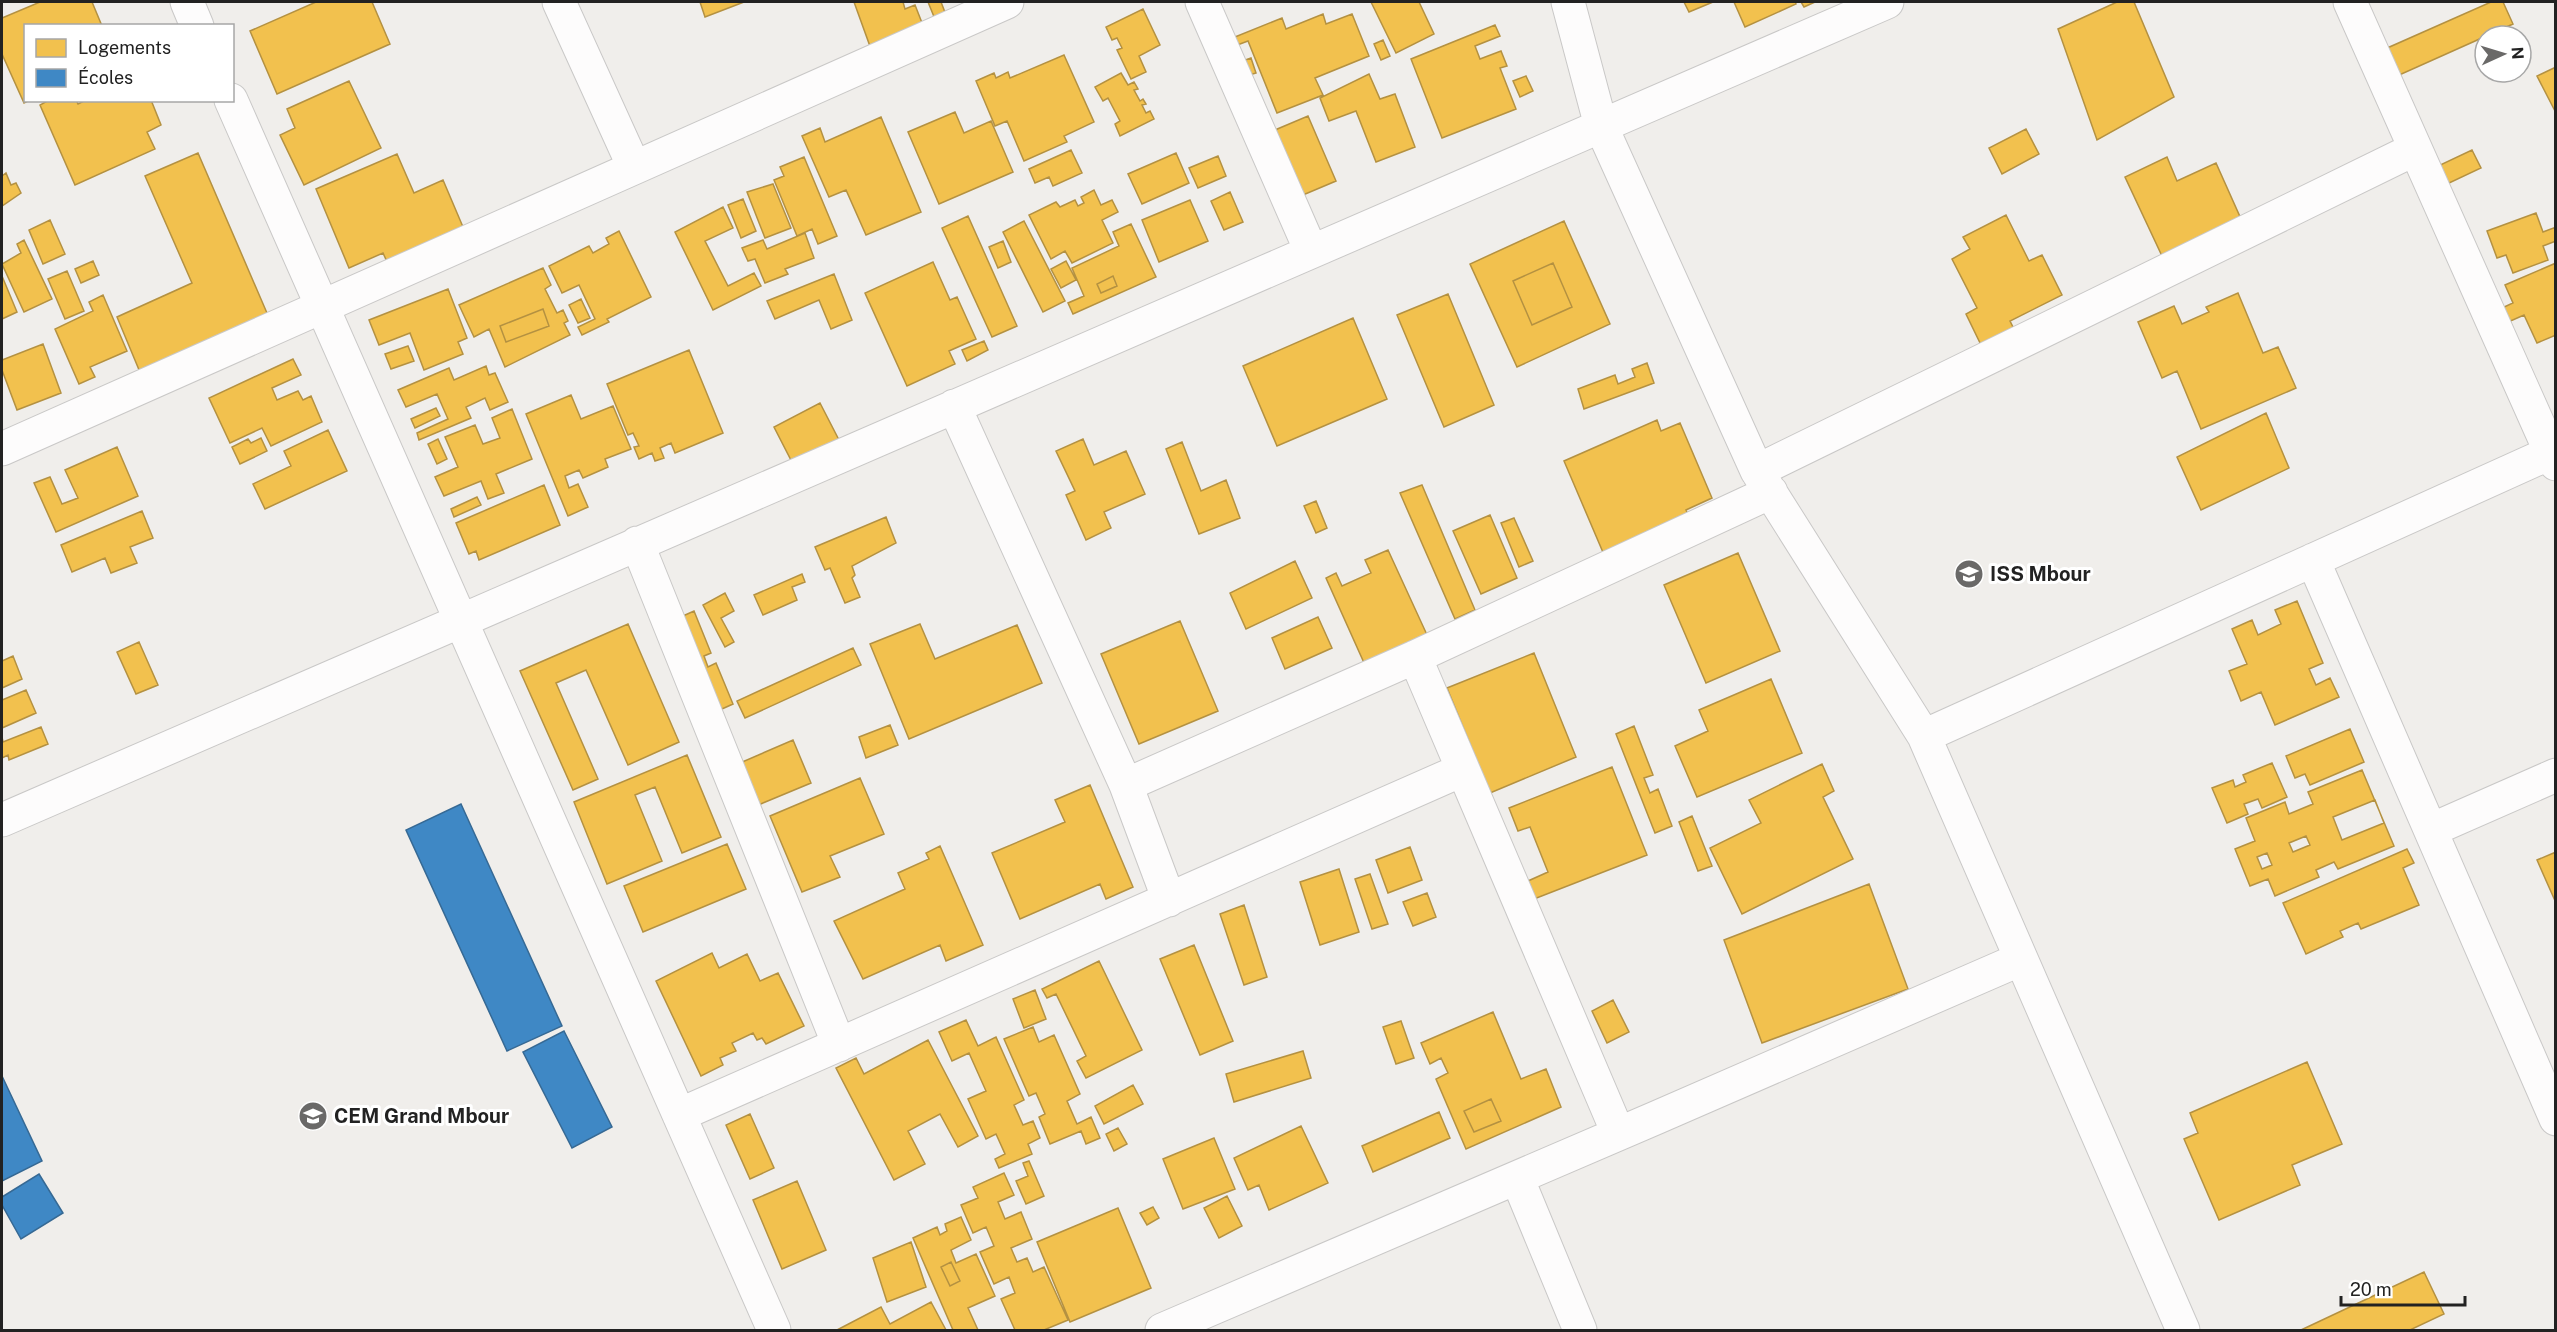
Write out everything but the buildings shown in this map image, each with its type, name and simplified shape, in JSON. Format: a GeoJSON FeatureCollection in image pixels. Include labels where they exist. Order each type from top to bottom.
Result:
{"type":"FeatureCollection","features":[{"type":"Feature","properties":{"kind":"street"},"geometry":{"type":"LineString","coordinates":[[187,2],[197,24]]}},
{"type":"Feature","properties":{"kind":"street"},"geometry":{"type":"LineString","coordinates":[[559,2],[634,167]]}},
{"type":"Feature","properties":{"kind":"street"},"geometry":{"type":"LineString","coordinates":[[4,440],[321,306],[1007,2]]}},
{"type":"Feature","properties":{"kind":"street"},"geometry":{"type":"LineString","coordinates":[[1202,2],[1311,251]]}},
{"type":"Feature","properties":{"kind":"street"},"geometry":{"type":"LineString","coordinates":[[1568,2],[1601,126],[1764,482],[1924,736],[2182,1330]]}},
{"type":"Feature","properties":{"kind":"street"},"geometry":{"type":"LineString","coordinates":[[2,820],[1887,2]]}},
{"type":"Feature","properties":{"kind":"street"},"geometry":{"type":"LineString","coordinates":[[1924,736],[2313,560],[2553,458],[2350,2]]}},
{"type":"Feature","properties":{"kind":"street"},"geometry":{"type":"LineString","coordinates":[[232,102],[774,1330]]}},
{"type":"Feature","properties":{"kind":"street"},"geometry":{"type":"LineString","coordinates":[[1126,785],[1415,657],[1764,482],[2415,149]]}},
{"type":"Feature","properties":{"kind":"street"},"geometry":{"type":"LineString","coordinates":[[954,406],[1126,785],[1169,900]]}},
{"type":"Feature","properties":{"kind":"street"},"geometry":{"type":"LineString","coordinates":[[637,543],[839,1045]]}},
{"type":"Feature","properties":{"kind":"street"},"geometry":{"type":"LineString","coordinates":[[2313,560],[2556,1119]]}},
{"type":"Feature","properties":{"kind":"street"},"geometry":{"type":"LineString","coordinates":[[1415,657],[1618,1133]]}},
{"type":"Feature","properties":{"kind":"street"},"geometry":{"type":"LineString","coordinates":[[678,1115],[1462,770]]}},
{"type":"Feature","properties":{"kind":"street"},"geometry":{"type":"LineString","coordinates":[[2431,830],[2556,775]]}},
{"type":"Feature","properties":{"kind":"street"},"geometry":{"type":"LineString","coordinates":[[1162,1330],[1518,1180],[1618,1133],[2021,959]]}},
{"type":"Feature","properties":{"kind":"street"},"geometry":{"type":"LineString","coordinates":[[1518,1180],[1580,1330]]}},
{"type":"Feature","properties":{"kind":"place","name":"ISS Mbour"},"geometry":{"type":"Point","coordinates":[1969,574]}},
{"type":"Feature","properties":{"kind":"place","name":"CEM Grand Mbour"},"geometry":{"type":"Point","coordinates":[313,1116]}}]}
